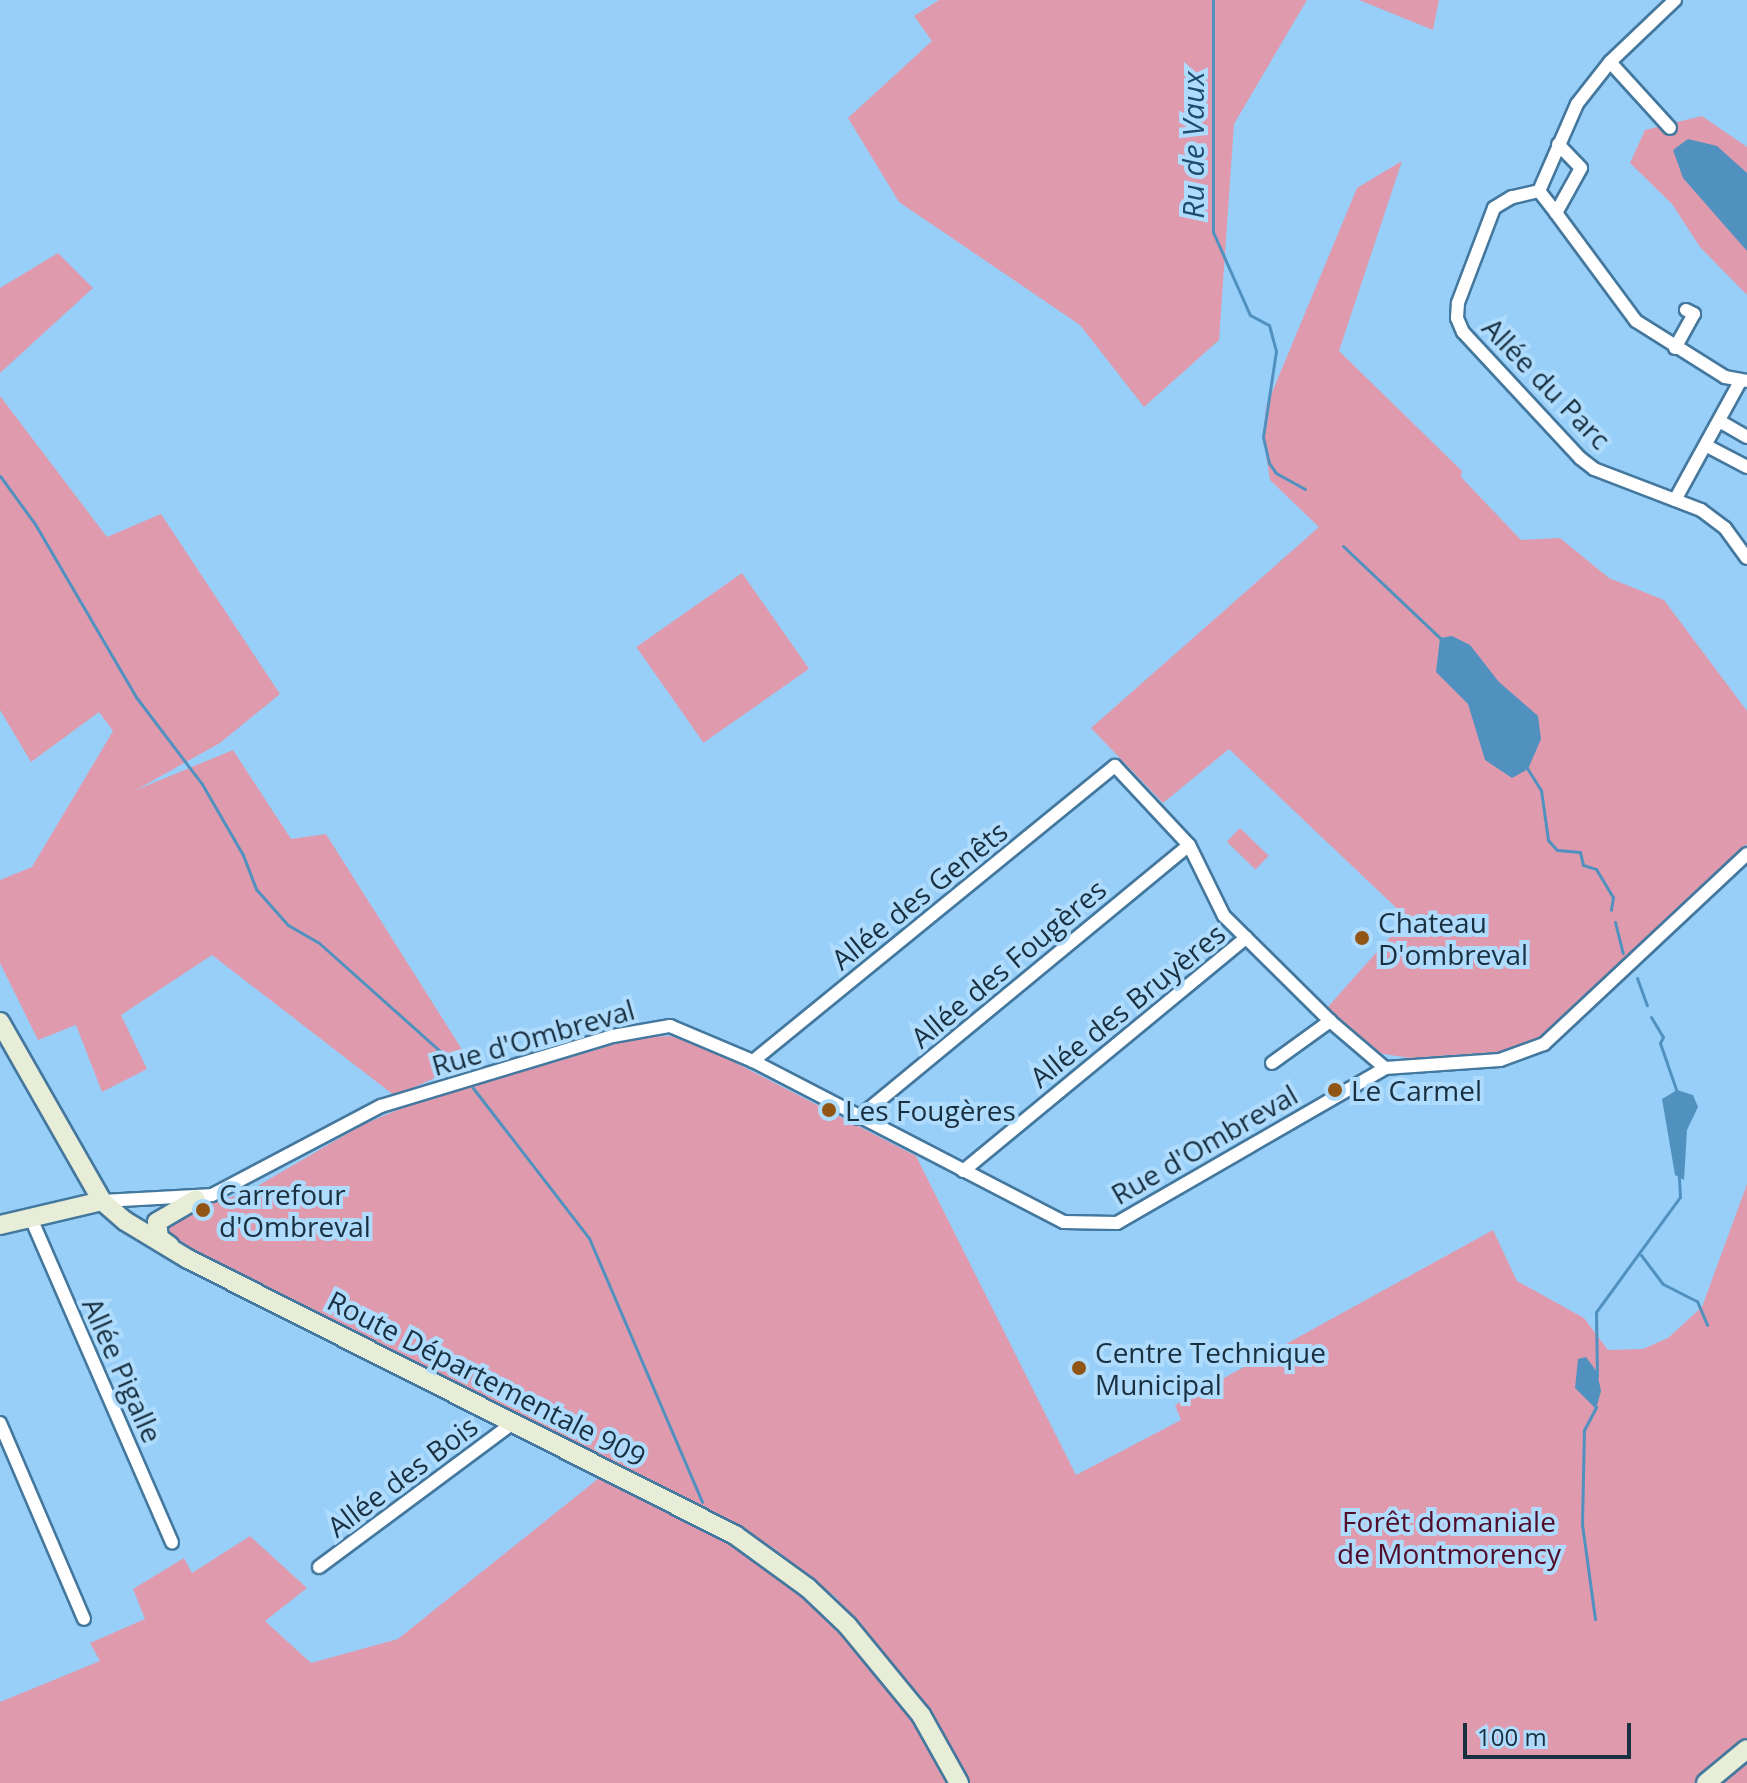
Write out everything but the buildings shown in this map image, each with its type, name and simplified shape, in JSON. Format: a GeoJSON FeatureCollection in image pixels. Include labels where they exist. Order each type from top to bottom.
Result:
{"type":"FeatureCollection","features":[{"type":"Feature","properties":{"kind":"main road","name":"Route Départementale 909"},"geometry":{"type":"LineString","coordinates":[[0,1022],[102,1201],[188,1259],[735,1535],[808,1588],[847,1625],[921,1715],[959,1783]]}},
{"type":"Feature","properties":{"kind":"main road"},"geometry":{"type":"LineString","coordinates":[[188,1259],[159,1238],[157,1222],[196,1199]]}},
{"type":"Feature","properties":{"kind":"main road"},"geometry":{"type":"LineString","coordinates":[[0,1225],[102,1201]]}},
{"type":"Feature","properties":{"kind":"main road"},"geometry":{"type":"LineString","coordinates":[[1706,1783],[1747,1749]]}},
{"type":"Feature","properties":{"kind":"street"},"geometry":{"type":"LineString","coordinates":[[1675,0],[1610,62],[1577,104],[1539,191],[1626,311],[1675,348],[1744,382],[1675,500]]}},
{"type":"Feature","properties":{"kind":"street"},"geometry":{"type":"LineString","coordinates":[[1610,62],[1670,128]]}},
{"type":"Feature","properties":{"kind":"street"},"geometry":{"type":"LineString","coordinates":[[1556,213],[1581,168],[1558,144]]}},
{"type":"Feature","properties":{"kind":"street","name":"Allée du Parc"},"geometry":{"type":"LineString","coordinates":[[1539,191],[1512,197],[1494,208],[1458,303],[1463,332],[1594,469],[1675,500],[1725,528],[1747,558]]}},
{"type":"Feature","properties":{"kind":"street"},"geometry":{"type":"LineString","coordinates":[[1675,348],[1694,314],[1686,310]]}},
{"type":"Feature","properties":{"kind":"street"},"geometry":{"type":"LineString","coordinates":[[1721,422],[1747,437]]}},
{"type":"Feature","properties":{"kind":"street"},"geometry":{"type":"LineString","coordinates":[[1707,446],[1747,467]]}},
{"type":"Feature","properties":{"kind":"street","name":"Allée des Genêts"},"geometry":{"type":"LineString","coordinates":[[753,1061],[1115,766],[1189,845]]}},
{"type":"Feature","properties":{"kind":"street"},"geometry":{"type":"LineString","coordinates":[[1189,845],[1224,916],[1330,1021],[1385,1068]]}},
{"type":"Feature","properties":{"kind":"street","name":"Allée des Fougères"},"geometry":{"type":"LineString","coordinates":[[858,1118],[1189,845]]}},
{"type":"Feature","properties":{"kind":"street","name":"Rue d'Ombreval"},"geometry":{"type":"LineString","coordinates":[[102,1201],[196,1199],[226,1190],[381,1106],[613,1036],[677,1027],[753,1061],[1064,1222],[1117,1223],[1385,1068],[1500,1060],[1544,1044],[1747,854]]}},
{"type":"Feature","properties":{"kind":"street","name":"Allée des Bruyères"},"geometry":{"type":"LineString","coordinates":[[963,1171],[1246,938]]}},
{"type":"Feature","properties":{"kind":"street"},"geometry":{"type":"LineString","coordinates":[[1272,1063],[1330,1021]]}},
{"type":"Feature","properties":{"kind":"street","name":"Allée Pigalle"},"geometry":{"type":"LineString","coordinates":[[30,1216],[172,1542]]}},
{"type":"Feature","properties":{"kind":"street"},"geometry":{"type":"LineString","coordinates":[[0,1423],[84,1619]]}},
{"type":"Feature","properties":{"kind":"street","name":"Allée des Bois"},"geometry":{"type":"LineString","coordinates":[[319,1567],[513,1423]]}},
{"type":"Feature","properties":{"kind":"green space"},"geometry":{"type":"Polygon","coordinates":[[[939,0],[1307,0],[1234,124],[1219,340],[1144,407],[1080,325],[899,202],[848,118],[932,41],[914,16],[939,0]]]}},
{"type":"Feature","properties":{"kind":"green space"},"geometry":{"type":"Polygon","coordinates":[[[1359,0],[1439,0],[1433,30],[1359,0]]]}},
{"type":"Feature","properties":{"kind":"green space"},"geometry":{"type":"Polygon","coordinates":[[[1702,116],[1747,147],[1747,295],[1700,247],[1672,204],[1630,163],[1645,130],[1702,116]]]}},
{"type":"Feature","properties":{"kind":"green space"},"geometry":{"type":"Polygon","coordinates":[[[1402,161],[1339,351],[1462,471],[1461,477],[1521,540],[1560,538],[1609,578],[1664,600],[1747,711],[1747,844],[1543,1036],[1509,1051],[1410,1058],[1377,1053],[1327,1008],[1407,918],[1229,749],[1163,803],[1091,728],[1319,527],[1270,480],[1263,437],[1266,407],[1357,188],[1402,161]]]}},
{"type":"Feature","properties":{"kind":"green space"},"geometry":{"type":"Polygon","coordinates":[[[58,253],[93,288],[0,373],[0,288],[58,253]]]}},
{"type":"Feature","properties":{"kind":"green space"},"geometry":{"type":"Polygon","coordinates":[[[0,396],[107,537],[161,514],[280,694],[220,743],[136,790],[233,750],[291,839],[326,834],[470,1062],[395,1096],[212,955],[121,1015],[147,1069],[102,1092],[76,1025],[38,1040],[0,963],[0,880],[32,867],[113,731],[99,712],[31,762],[0,710],[0,396]]]}},
{"type":"Feature","properties":{"kind":"green space"},"geometry":{"type":"Polygon","coordinates":[[[742,573],[809,669],[703,743],[636,647],[742,573]]]}},
{"type":"Feature","properties":{"kind":"green space"},"geometry":{"type":"Polygon","coordinates":[[[1240,828],[1269,856],[1256,869],[1227,842],[1240,828]]]}},
{"type":"Feature","properties":{"kind":"green space","name":"Forêt domaniale de Montmorency"},"geometry":{"type":"Polygon","coordinates":[[[669,1036],[695,1042],[916,1156],[1076,1475],[1181,1420],[1175,1405],[1493,1230],[1517,1281],[1584,1318],[1608,1350],[1643,1349],[1668,1338],[1702,1307],[1747,1184],[1747,1783],[0,1783],[0,1702],[100,1661],[90,1643],[145,1619],[133,1589],[184,1558],[192,1573],[250,1536],[307,1588],[265,1621],[311,1663],[398,1639],[614,1466],[827,1605],[838,1599],[772,1547],[701,1505],[381,1348],[164,1234],[169,1218],[249,1191],[362,1125],[407,1106],[636,1038],[669,1036]]]}},
{"type":"Feature","properties":{"kind":"water"},"geometry":{"type":"Polygon","coordinates":[[[1688,139],[1717,146],[1747,173],[1747,251],[1683,178],[1673,150],[1688,139]]]}},
{"type":"Feature","properties":{"kind":"water"},"geometry":{"type":"Polygon","coordinates":[[[1452,636],[1470,645],[1499,682],[1538,716],[1541,739],[1528,769],[1512,778],[1485,760],[1468,704],[1436,672],[1440,638],[1452,636]]]}},
{"type":"Feature","properties":{"kind":"water"},"geometry":{"type":"Polygon","coordinates":[[[1677,1090],[1693,1095],[1698,1107],[1687,1130],[1684,1180],[1675,1175],[1662,1099],[1677,1090]]]}},
{"type":"Feature","properties":{"kind":"water"},"geometry":{"type":"Polygon","coordinates":[[[1586,1357],[1597,1372],[1601,1391],[1596,1409],[1575,1388],[1578,1359],[1586,1357]]]}},
{"type":"Feature","properties":{"kind":"waterway","name":"Ru de Vaux"},"geometry":{"type":"LineString","coordinates":[[1213,0],[1213,232],[1250,315],[1269,325],[1276,351],[1263,437],[1269,463],[1276,473],[1305,489]]}},
{"type":"Feature","properties":{"kind":"waterway"},"geometry":{"type":"LineString","coordinates":[[0,476],[35,524],[136,697],[202,784],[243,855],[256,889],[288,925],[318,942],[461,1070]]}},
{"type":"Feature","properties":{"kind":"waterway","name":"Ru de Vaux"},"geometry":{"type":"LineString","coordinates":[[1343,546],[1441,639]]}},
{"type":"Feature","properties":{"kind":"waterway","name":"Ru de Vaux"},"geometry":{"type":"LineString","coordinates":[[1527,768],[1541,790],[1548,840],[1557,850],[1580,852],[1583,865],[1596,869],[1613,897],[1611,910]]}},
{"type":"Feature","properties":{"kind":"waterway","name":"Ru de Vaux"},"geometry":{"type":"LineString","coordinates":[[1615,922],[1623,953]]}},
{"type":"Feature","properties":{"kind":"waterway","name":"Ru de Vaux"},"geometry":{"type":"LineString","coordinates":[[1637,978],[1647,1005]]}},
{"type":"Feature","properties":{"kind":"waterway","name":"Ru de Vaux"},"geometry":{"type":"LineString","coordinates":[[1651,1017],[1663,1037],[1660,1043],[1677,1092]]}},
{"type":"Feature","properties":{"kind":"waterway"},"geometry":{"type":"LineString","coordinates":[[473,1088],[589,1238],[702,1502]]}},
{"type":"Feature","properties":{"kind":"waterway","name":"Ru de Vaux"},"geometry":{"type":"LineString","coordinates":[[1597,1376],[1596,1312],[1680,1197],[1679,1175]]}},
{"type":"Feature","properties":{"kind":"waterway"},"geometry":{"type":"LineString","coordinates":[[1641,1255],[1663,1284],[1697,1301],[1707,1325]]}},
{"type":"Feature","properties":{"kind":"waterway","name":"Ru de Vaux"},"geometry":{"type":"LineString","coordinates":[[1595,1619],[1582,1524],[1584,1430],[1596,1407]]}},
{"type":"Feature","properties":{"kind":"place","name":"Chateau D'ombreval"},"geometry":{"type":"Point","coordinates":[1362,938]}},
{"type":"Feature","properties":{"kind":"place","name":"Le Carmel"},"geometry":{"type":"Point","coordinates":[1335,1090]}},
{"type":"Feature","properties":{"kind":"place","name":"Les Fougères"},"geometry":{"type":"Point","coordinates":[829,1110]}},
{"type":"Feature","properties":{"kind":"place","name":"Carrefour d'Ombreval"},"geometry":{"type":"Point","coordinates":[203,1210]}},
{"type":"Feature","properties":{"kind":"place","name":"Centre Technique Municipal"},"geometry":{"type":"Point","coordinates":[1079,1368]}}]}
